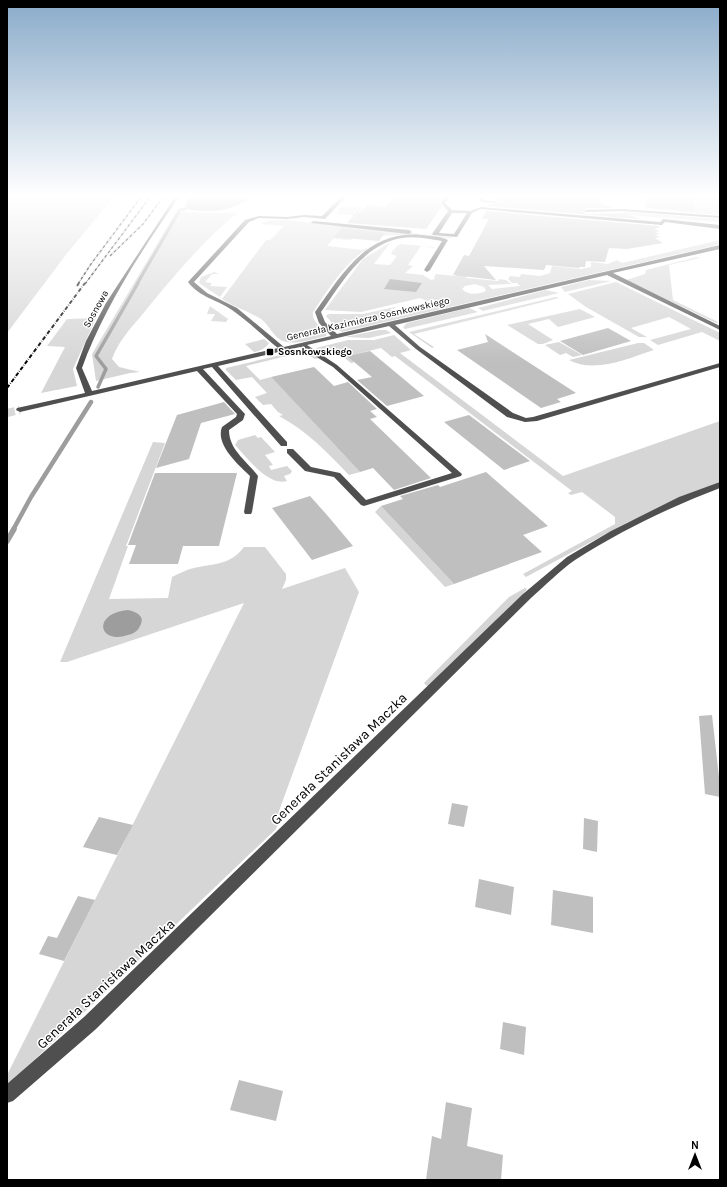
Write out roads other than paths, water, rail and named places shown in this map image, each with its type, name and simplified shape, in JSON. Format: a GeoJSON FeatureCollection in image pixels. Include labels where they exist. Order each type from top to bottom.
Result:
{"type":"FeatureCollection","features":[{"type":"Feature","properties":{"kind":"street","name":"Sosnowa"},"geometry":{"type":"LineString","coordinates":[[89,394],[78,368],[101,316],[140,252]]}},
{"type":"Feature","properties":{"kind":"street"},"geometry":{"type":"LineString","coordinates":[[218,252],[191,282],[205,294],[221,300],[283,349]]}},
{"type":"Feature","properties":{"kind":"street"},"geometry":{"type":"LineString","coordinates":[[336,337],[322,324],[318,312],[353,264],[365,252]]}},
{"type":"Feature","properties":{"kind":"street"},"geometry":{"type":"LineString","coordinates":[[427,270],[438,252]]}},
{"type":"Feature","properties":{"kind":"street","name":"Generała Kazimierza Sosnkowskiego"},"geometry":{"type":"LineString","coordinates":[[20,410],[697,252]]}},
{"type":"Feature","properties":{"kind":"street"},"geometry":{"type":"LineString","coordinates":[[608,273],[720,328]]}},
{"type":"Feature","properties":{"kind":"street"},"geometry":{"type":"LineString","coordinates":[[390,324],[418,348],[510,415],[515,418],[525,420],[534,419],[720,365]]}},
{"type":"Feature","properties":{"kind":"street"},"geometry":{"type":"LineString","coordinates":[[290,451],[308,469],[337,475],[364,503],[458,474],[335,366],[302,345]]}},
{"type":"Feature","properties":{"kind":"street"},"geometry":{"type":"LineString","coordinates":[[214,365],[284,444]]}},
{"type":"Feature","properties":{"kind":"street"},"geometry":{"type":"LineString","coordinates":[[199,369],[241,414],[240,418],[225,429],[224,435],[230,448],[254,476],[248,512]]}},
{"type":"Feature","properties":{"kind":"street","name":"Generała Stanisława Maczka"},"geometry":{"type":"LineString","coordinates":[[7,1095],[90,1023],[521,602],[570,559],[614,533],[682,499],[720,485]]}},
{"type":"Feature","properties":{"kind":"waterway"},"geometry":{"type":"LineString","coordinates":[[137,284],[155,252]]}},
{"type":"Feature","properties":{"kind":"waterway"},"geometry":{"type":"LineString","coordinates":[[98,387],[106,369],[96,356],[138,283]]}},
{"type":"Feature","properties":{"kind":"waterway"},"geometry":{"type":"LineString","coordinates":[[13,530],[31,497],[91,402]]}},
{"type":"Feature","properties":{"kind":"waterway"},"geometry":{"type":"LineString","coordinates":[[7,541],[14,529]]}},
{"type":"Feature","properties":{"kind":"tunnel"},"geometry":{"type":"LineString","coordinates":[[7,413],[20,410]]}},
{"type":"Feature","properties":{"kind":"railway"},"geometry":{"type":"LineString","coordinates":[[78,284],[100,252]]}},
{"type":"Feature","properties":{"kind":"railway"},"geometry":{"type":"LineString","coordinates":[[85,284],[109,252]]}},
{"type":"Feature","properties":{"kind":"railway"},"geometry":{"type":"LineString","coordinates":[[110,256],[114,252]]}},
{"type":"Feature","properties":{"kind":"railway"},"geometry":{"type":"LineString","coordinates":[[7,388],[85,283]]}},
{"type":"Feature","properties":{"kind":"place","name":"Sosnkowskiego"},"geometry":{"type":"Point","coordinates":[270,352]}}]}
